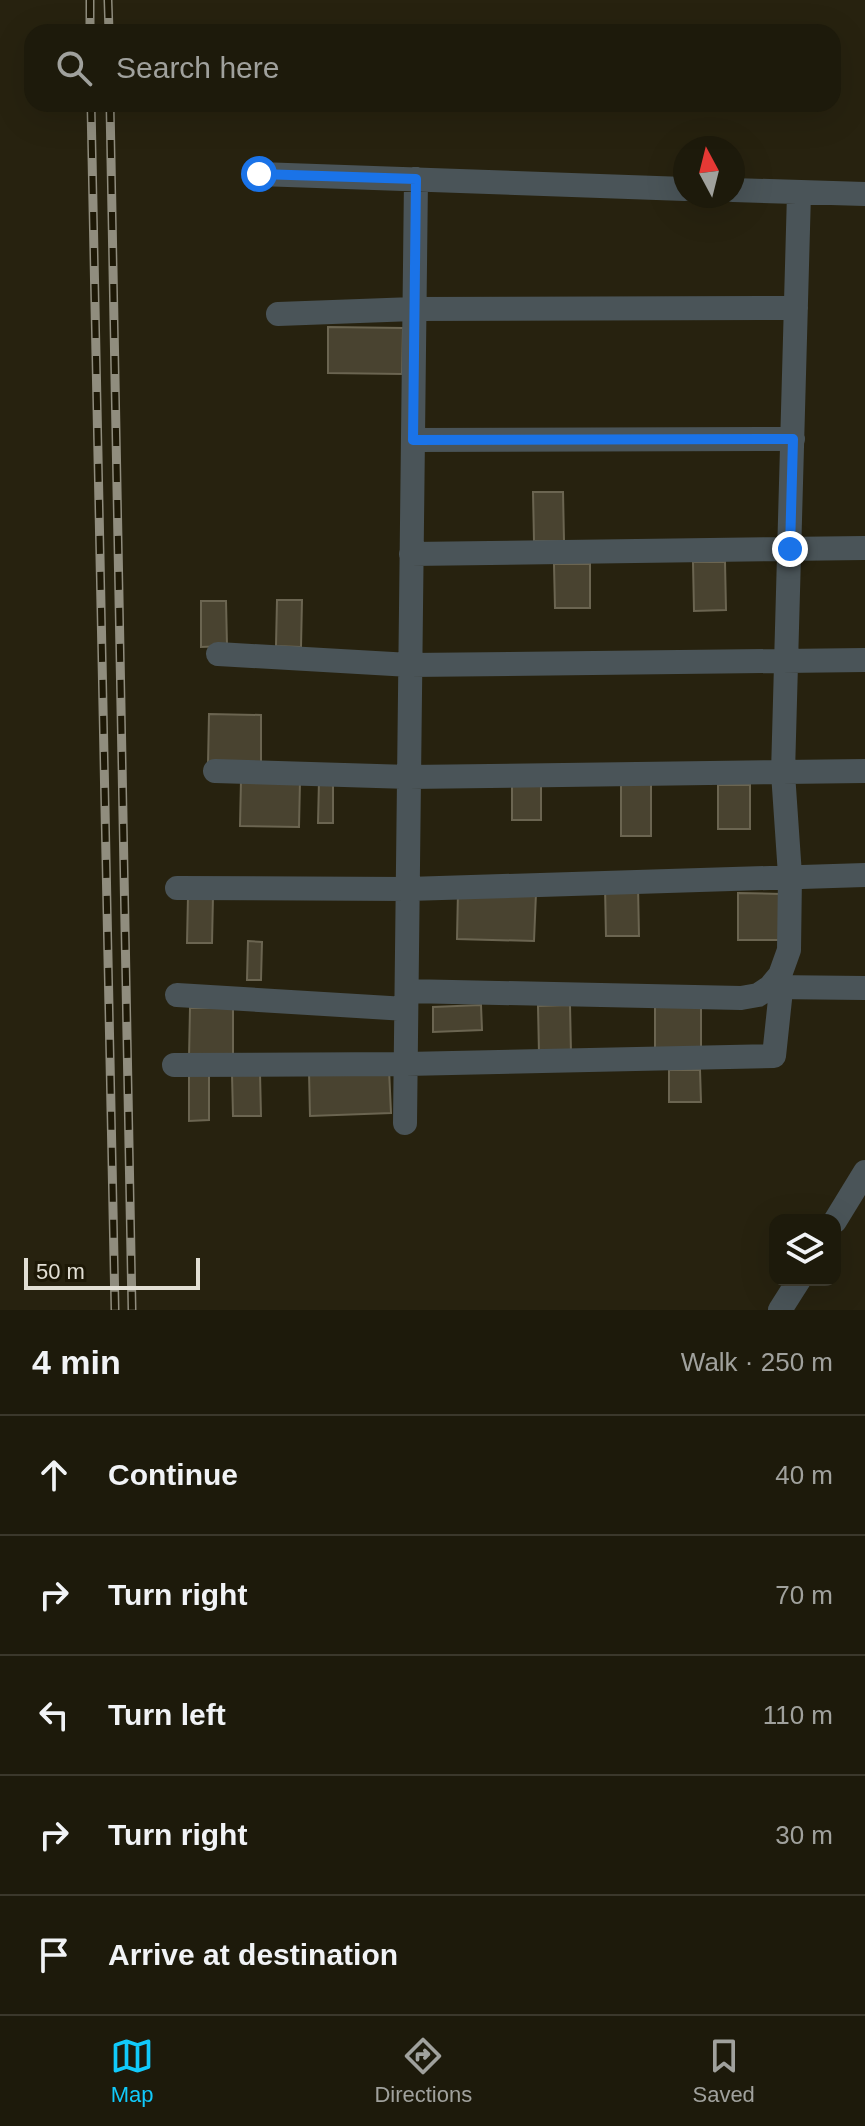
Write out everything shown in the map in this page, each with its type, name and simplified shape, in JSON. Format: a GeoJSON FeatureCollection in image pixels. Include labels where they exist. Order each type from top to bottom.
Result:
{"type":"FeatureCollection","features":[{"type":"Feature","properties":{"kind":"street"},"geometry":{"type":"LineString","coordinates":[[259,174],[673,189]]}},
{"type":"Feature","properties":{"kind":"street"},"geometry":{"type":"LineString","coordinates":[[405,1123],[416,179]]}},
{"type":"Feature","properties":{"kind":"street"},"geometry":{"type":"LineString","coordinates":[[745,191],[865,194]]}},
{"type":"Feature","properties":{"kind":"street"},"geometry":{"type":"LineString","coordinates":[[174,1065],[406,1064],[774,1056],[776,988],[788,959],[790,875],[783,773],[799,193]]}},
{"type":"Feature","properties":{"kind":"street"},"geometry":{"type":"LineString","coordinates":[[278,314],[414,309],[796,308]]}},
{"type":"Feature","properties":{"kind":"street"},"geometry":{"type":"LineString","coordinates":[[413,440],[793,439]]}},
{"type":"Feature","properties":{"kind":"street"},"geometry":{"type":"LineString","coordinates":[[411,554],[865,548]]}},
{"type":"Feature","properties":{"kind":"street"},"geometry":{"type":"LineString","coordinates":[[218,654],[410,665],[865,660]]}},
{"type":"Feature","properties":{"kind":"street"},"geometry":{"type":"LineString","coordinates":[[215,771],[409,777],[865,771]]}},
{"type":"Feature","properties":{"kind":"street"},"geometry":{"type":"LineString","coordinates":[[177,888],[408,889],[865,875]]}},
{"type":"Feature","properties":{"kind":"street"},"geometry":{"type":"LineString","coordinates":[[177,995],[407,1000],[741,998],[776,988],[865,988]]}},
{"type":"Feature","properties":{"kind":"street"},"geometry":{"type":"LineString","coordinates":[[839,1214],[865,1172]]}},
{"type":"Feature","properties":{"kind":"street"},"geometry":{"type":"LineString","coordinates":[[780,1310],[795,1286]]}},
{"type":"Feature","properties":{"kind":"building"},"geometry":{"type":"Polygon","coordinates":[[[328,327],[403,328],[402,374],[328,373],[328,327]]]}},
{"type":"Feature","properties":{"kind":"building"},"geometry":{"type":"Polygon","coordinates":[[[533,492],[563,492],[564,541],[534,541],[533,492]]]}},
{"type":"Feature","properties":{"kind":"building"},"geometry":{"type":"Polygon","coordinates":[[[693,562],[725,562],[726,610],[694,611],[693,562]]]}},
{"type":"Feature","properties":{"kind":"building"},"geometry":{"type":"Polygon","coordinates":[[[554,564],[590,564],[590,608],[555,608],[554,564]]]}},
{"type":"Feature","properties":{"kind":"building"},"geometry":{"type":"Polygon","coordinates":[[[277,600],[302,600],[301,647],[276,646],[277,600]]]}},
{"type":"Feature","properties":{"kind":"building"},"geometry":{"type":"Polygon","coordinates":[[[201,601],[226,601],[227,646],[201,647],[201,601]]]}},
{"type":"Feature","properties":{"kind":"building"},"geometry":{"type":"Polygon","coordinates":[[[209,714],[261,715],[261,765],[208,764],[209,714]]]}},
{"type":"Feature","properties":{"kind":"building"},"geometry":{"type":"Polygon","coordinates":[[[512,775],[541,775],[541,820],[512,820],[512,775]]]}},
{"type":"Feature","properties":{"kind":"building"},"geometry":{"type":"Polygon","coordinates":[[[241,780],[300,781],[299,827],[240,826],[241,780]]]}},
{"type":"Feature","properties":{"kind":"building"},"geometry":{"type":"Polygon","coordinates":[[[319,780],[333,780],[333,823],[318,823],[319,780]]]}},
{"type":"Feature","properties":{"kind":"building"},"geometry":{"type":"Polygon","coordinates":[[[621,784],[651,784],[651,836],[621,836],[621,784]]]}},
{"type":"Feature","properties":{"kind":"building"},"geometry":{"type":"Polygon","coordinates":[[[718,785],[750,785],[750,829],[718,829],[718,785]]]}},
{"type":"Feature","properties":{"kind":"building"},"geometry":{"type":"Polygon","coordinates":[[[605,886],[638,886],[639,936],[606,936],[605,886]]]}},
{"type":"Feature","properties":{"kind":"building"},"geometry":{"type":"Polygon","coordinates":[[[458,891],[536,893],[534,941],[457,939],[458,891]]]}},
{"type":"Feature","properties":{"kind":"building"},"geometry":{"type":"Polygon","coordinates":[[[738,893],[781,894],[780,940],[738,940],[738,893]]]}},
{"type":"Feature","properties":{"kind":"building"},"geometry":{"type":"Polygon","coordinates":[[[188,896],[213,896],[212,943],[187,943],[188,896]]]}},
{"type":"Feature","properties":{"kind":"building"},"geometry":{"type":"Polygon","coordinates":[[[248,941],[262,942],[261,980],[247,980],[248,941]]]}},
{"type":"Feature","properties":{"kind":"building"},"geometry":{"type":"Polygon","coordinates":[[[481,1005],[482,1030],[433,1032],[433,1007],[481,1005]]]}},
{"type":"Feature","properties":{"kind":"building"},"geometry":{"type":"Polygon","coordinates":[[[570,1005],[571,1054],[539,1054],[538,1006],[570,1005]]]}},
{"type":"Feature","properties":{"kind":"building"},"geometry":{"type":"Polygon","coordinates":[[[655,1006],[701,1006],[701,1049],[655,1049],[655,1006]]]}},
{"type":"Feature","properties":{"kind":"building"},"geometry":{"type":"Polygon","coordinates":[[[190,1008],[233,1008],[233,1058],[189,1058],[190,1008]]]}},
{"type":"Feature","properties":{"kind":"building"},"geometry":{"type":"Polygon","coordinates":[[[389,1069],[391,1113],[310,1116],[309,1072],[389,1069]]]}},
{"type":"Feature","properties":{"kind":"building"},"geometry":{"type":"Polygon","coordinates":[[[669,1070],[700,1070],[701,1102],[669,1102],[669,1070]]]}},
{"type":"Feature","properties":{"kind":"building"},"geometry":{"type":"Polygon","coordinates":[[[189,1072],[209,1072],[209,1120],[189,1121],[189,1072]]]}},
{"type":"Feature","properties":{"kind":"building"},"geometry":{"type":"Polygon","coordinates":[[[260,1073],[261,1116],[233,1116],[232,1074],[260,1073]]]}},
{"type":"Feature","properties":{"kind":"railway"},"geometry":{"type":"LineString","coordinates":[[90,0],[90,24]]}},
{"type":"Feature","properties":{"kind":"railway"},"geometry":{"type":"LineString","coordinates":[[108,0],[109,24]]}},
{"type":"Feature","properties":{"kind":"railway"},"geometry":{"type":"LineString","coordinates":[[91,112],[115,1310]]}},
{"type":"Feature","properties":{"kind":"railway"},"geometry":{"type":"LineString","coordinates":[[110,112],[132,1310]]}},
{"type":"Feature","properties":{"kind":"route"},"geometry":{"type":"LineString","coordinates":[[259,174],[416,179],[413,440],[793,439],[790,549]]}}]}
